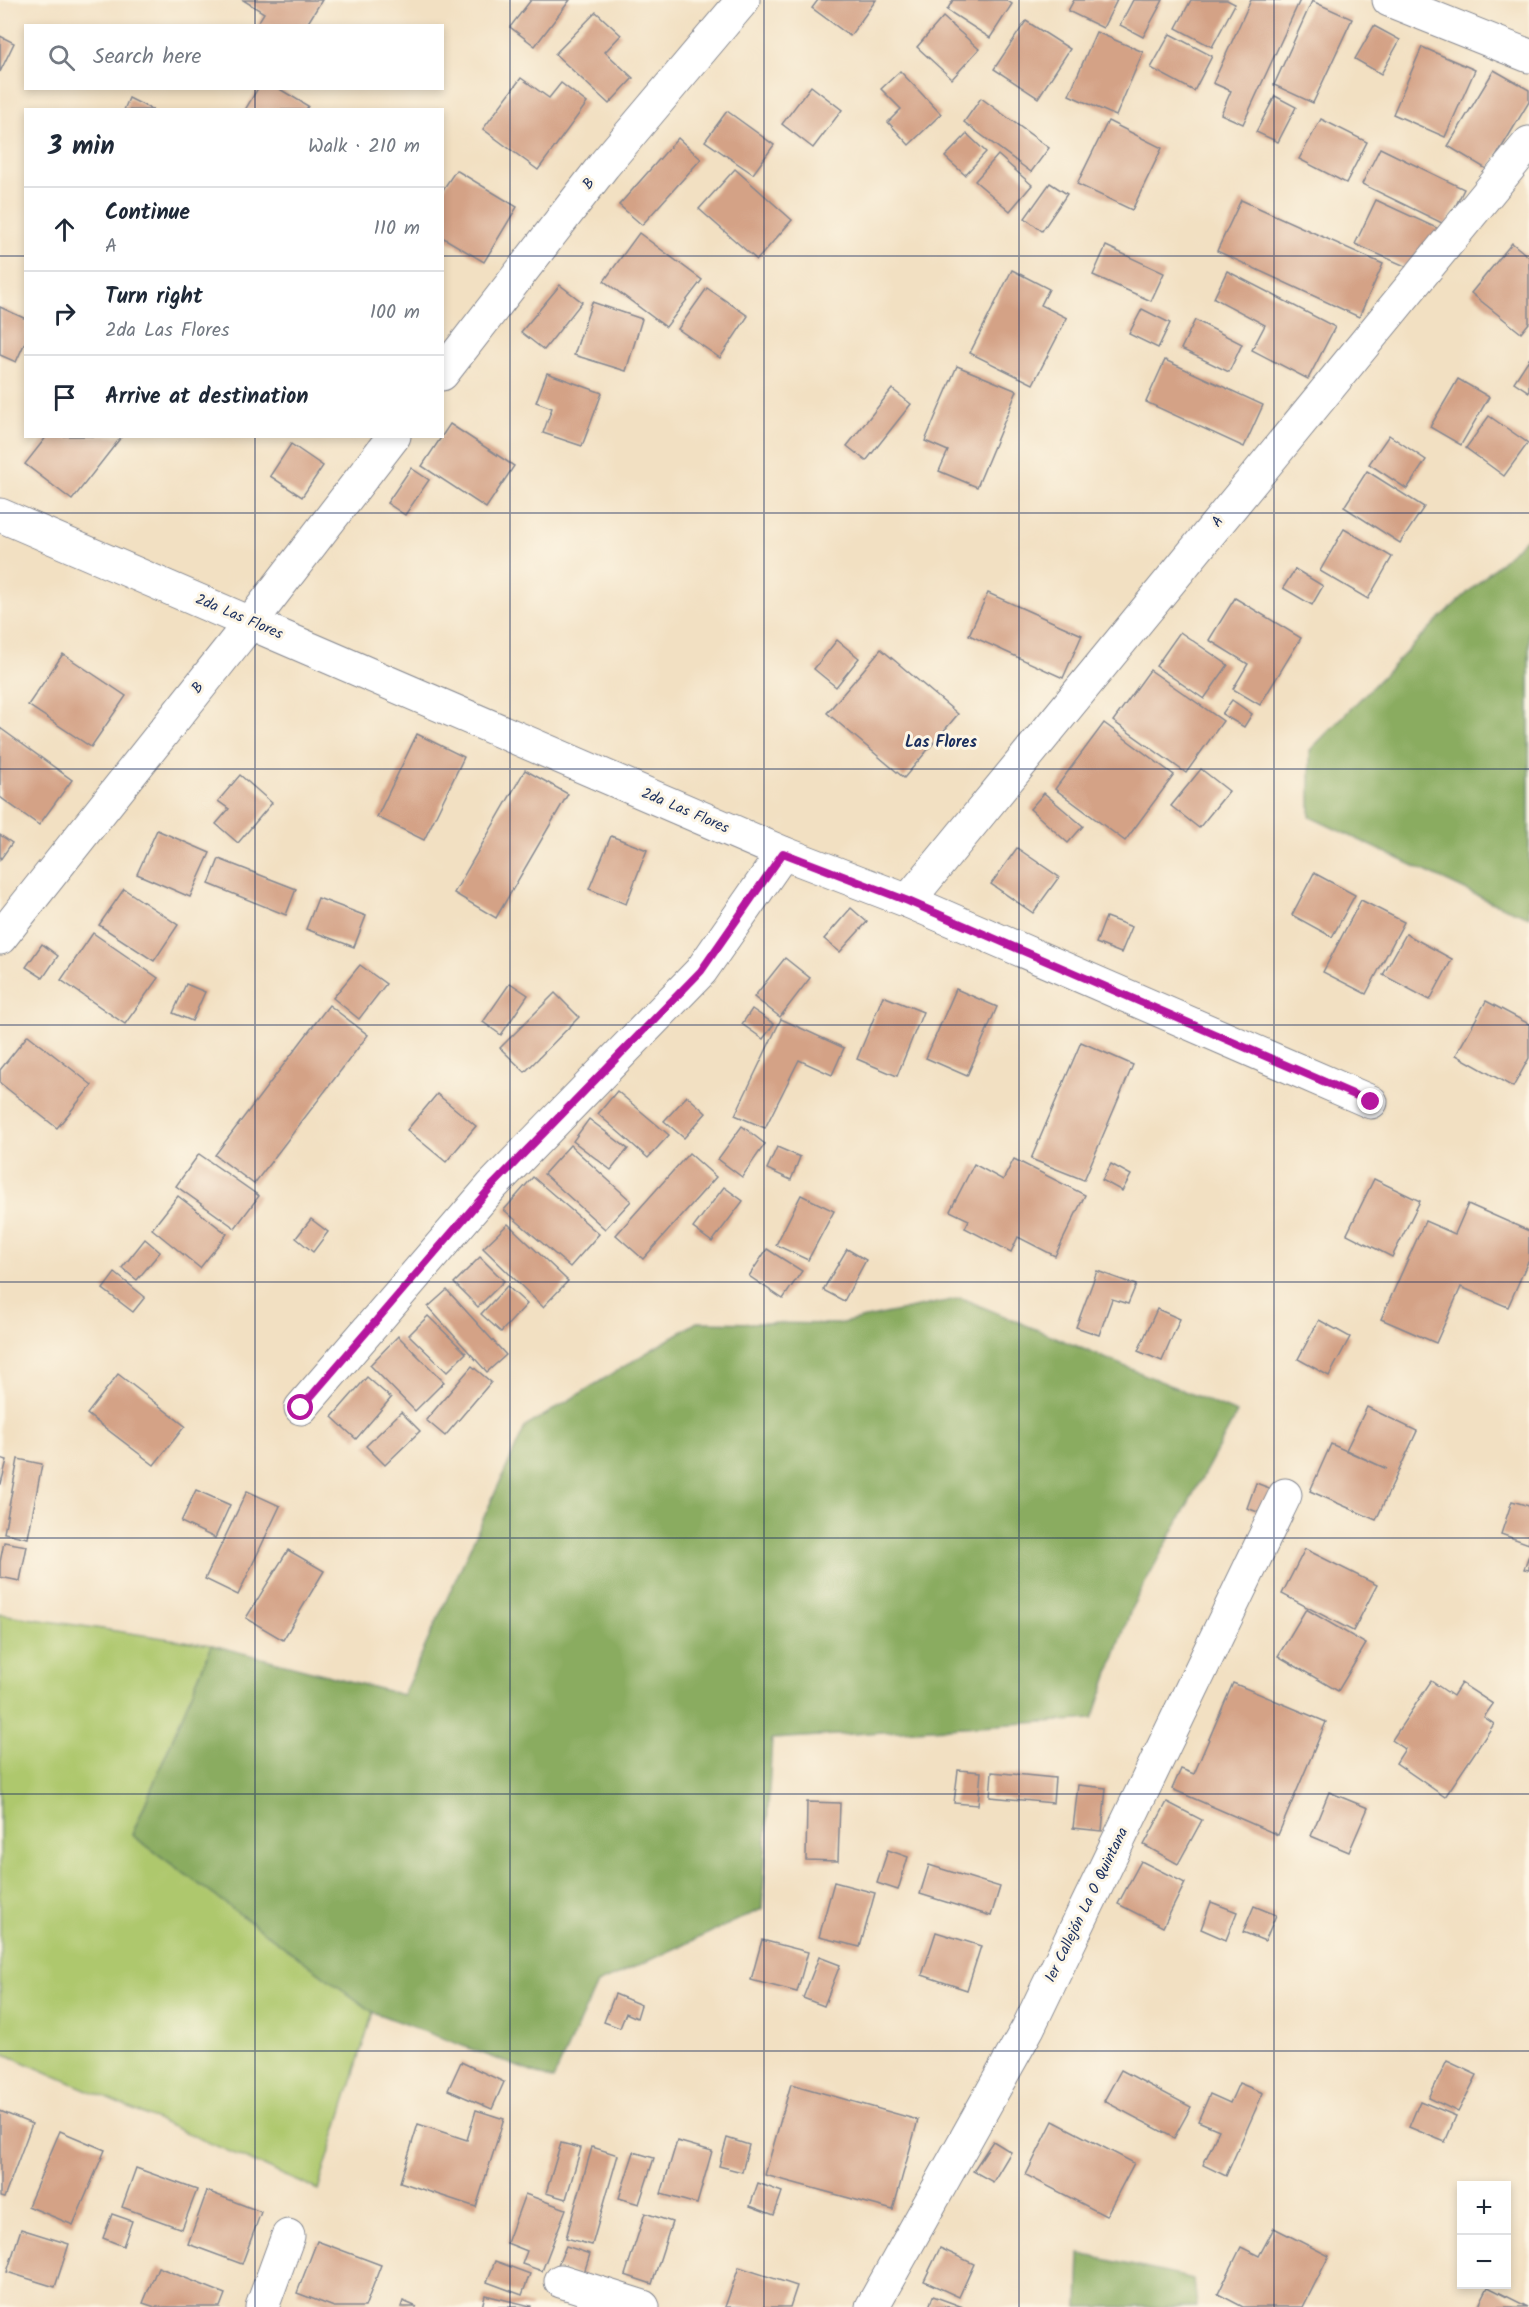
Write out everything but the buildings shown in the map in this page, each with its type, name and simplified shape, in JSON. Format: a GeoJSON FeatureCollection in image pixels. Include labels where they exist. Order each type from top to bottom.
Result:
{"type":"FeatureCollection","features":[{"type":"Feature","properties":{"kind":"street","name":"B"},"geometry":{"type":"LineString","coordinates":[[444,371],[604,165],[743,0]]}},
{"type":"Feature","properties":{"kind":"street"},"geometry":{"type":"LineString","coordinates":[[1389,0],[1529,56]]}},
{"type":"Feature","properties":{"kind":"street","name":"A"},"geometry":{"type":"LineString","coordinates":[[908,901],[1529,143]]}},
{"type":"Feature","properties":{"kind":"street","name":"B"},"geometry":{"type":"LineString","coordinates":[[0,938],[392,438]]}},
{"type":"Feature","properties":{"kind":"street","name":"2da Las Flores"},"geometry":{"type":"LineString","coordinates":[[0,515],[783,853],[908,901],[1371,1102]]}},
{"type":"Feature","properties":{"kind":"street"},"geometry":{"type":"LineString","coordinates":[[301,1408],[492,1186],[701,971],[783,853]]}},
{"type":"Feature","properties":{"kind":"street","name":"1er Callejón La O Quintana"},"geometry":{"type":"LineString","coordinates":[[872,2307],[1028,2028],[1285,1495]]}},
{"type":"Feature","properties":{"kind":"street"},"geometry":{"type":"LineString","coordinates":[[262,2307],[288,2236]]}},
{"type":"Feature","properties":{"kind":"street"},"geometry":{"type":"LineString","coordinates":[[561,2281],[643,2307]]}},
{"type":"Feature","properties":{"kind":"green space"},"geometry":{"type":"Polygon","coordinates":[[[1529,536],[1529,917],[1491,902],[1310,817],[1310,750],[1438,620],[1529,536]]]}},
{"type":"Feature","properties":{"kind":"green space"},"geometry":{"type":"Polygon","coordinates":[[[961,1298],[1237,1413],[1132,1607],[1093,1719],[772,1739],[762,1909],[597,1984],[553,2080],[373,2012],[132,1835],[212,1645],[403,1695],[525,1427],[697,1322],[837,1324],[961,1298]]]}},
{"type":"Feature","properties":{"kind":"green space"},"geometry":{"type":"Polygon","coordinates":[[[0,1614],[212,1645],[132,1835],[373,2012],[318,2190],[0,2052],[0,1614]]]}},
{"type":"Feature","properties":{"kind":"green space"},"geometry":{"type":"Polygon","coordinates":[[[1080,2254],[1194,2279],[1197,2307],[1078,2307],[1080,2254]]]}},
{"type":"Feature","properties":{"kind":"district","name":"Las Flores"},"geometry":{"type":"Point","coordinates":[941,742]}},
{"type":"Feature","properties":{"kind":"route"},"geometry":{"type":"LineString","coordinates":[[301,1408],[492,1186],[701,971],[783,853],[908,901],[1371,1102]]}}]}
